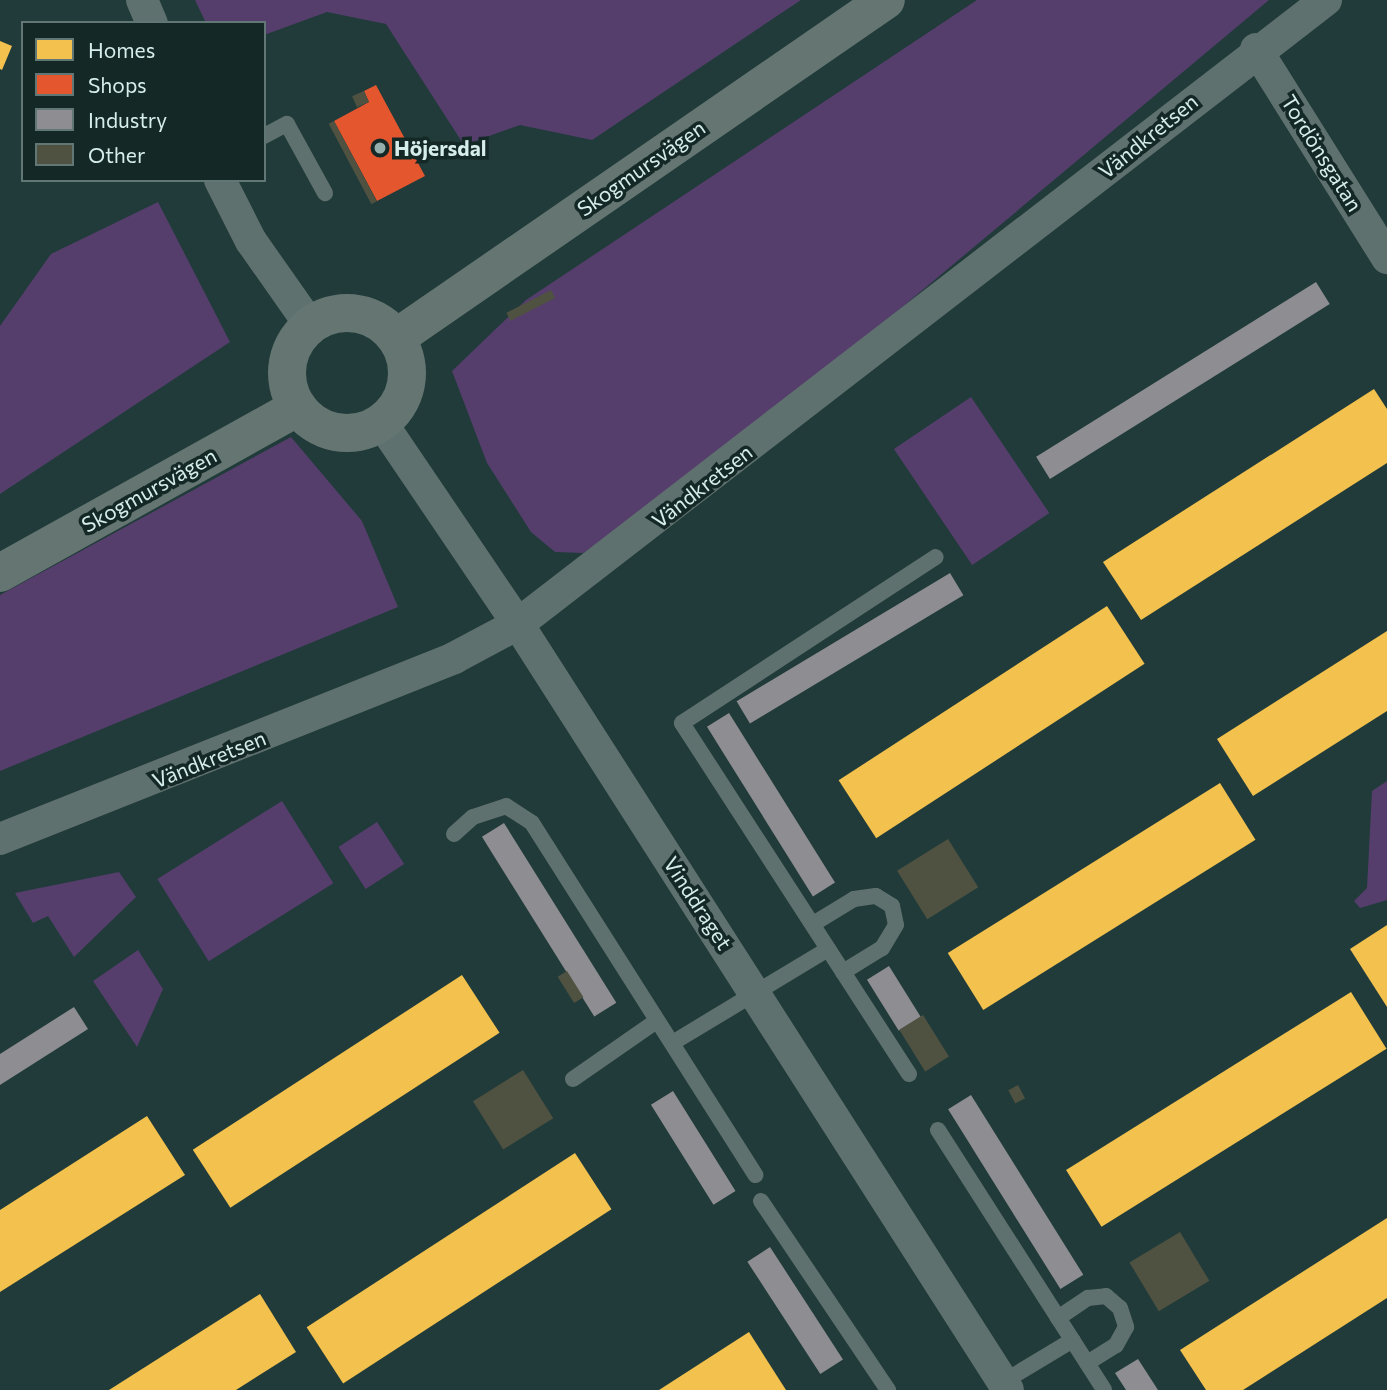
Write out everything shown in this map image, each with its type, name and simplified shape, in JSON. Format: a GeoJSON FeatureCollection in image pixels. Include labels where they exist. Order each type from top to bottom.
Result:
{"type":"FeatureCollection","features":[{"type":"Feature","properties":{"kind":"street"},"geometry":{"type":"LineString","coordinates":[[142,0],[151,21]]}},
{"type":"Feature","properties":{"kind":"street","name":"Skogmursvägen"},"geometry":{"type":"LineString","coordinates":[[396,338],[886,0]]}},
{"type":"Feature","properties":{"kind":"street","name":"Vändkretsen"},"geometry":{"type":"LineString","coordinates":[[0,839],[454,658],[518,624],[936,307],[1256,49],[1326,0]]}},
{"type":"Feature","properties":{"kind":"street","name":"Tordönsgatan"},"geometry":{"type":"LineString","coordinates":[[1256,49],[1387,258]]}},
{"type":"Feature","properties":{"kind":"street"},"geometry":{"type":"LineString","coordinates":[[221,182],[251,242],[310,325]]}},
{"type":"Feature","properties":{"kind":"street"},"geometry":{"type":"LineString","coordinates":[[348,313],[367,316],[396,338],[404,355],[404,393],[381,422],[355,432],[327,430],[298,407],[287,372],[290,353],[310,325],[348,313]]}},
{"type":"Feature","properties":{"kind":"street","name":"Skogmursvägen"},"geometry":{"type":"LineString","coordinates":[[0,573],[298,407]]}},
{"type":"Feature","properties":{"kind":"street","name":"Vinddraget"},"geometry":{"type":"LineString","coordinates":[[381,422],[518,624],[757,995],[1000,1387]]}},
{"type":"Feature","properties":{"kind":"lane"},"geometry":{"type":"LineString","coordinates":[[266,135],[287,124],[325,193]]}},
{"type":"Feature","properties":{"kind":"lane"},"geometry":{"type":"LineString","coordinates":[[909,1074],[682,723],[936,557]]}},
{"type":"Feature","properties":{"kind":"lane"},"geometry":{"type":"LineString","coordinates":[[454,834],[472,817],[506,806],[532,823],[655,1022],[674,1042],[755,1175]]}},
{"type":"Feature","properties":{"kind":"lane"},"geometry":{"type":"LineString","coordinates":[[813,925],[854,899],[876,896],[892,906],[896,925],[882,948],[843,972]]}},
{"type":"Feature","properties":{"kind":"lane"},"geometry":{"type":"LineString","coordinates":[[674,1042],[757,995],[828,949]]}},
{"type":"Feature","properties":{"kind":"lane"},"geometry":{"type":"LineString","coordinates":[[573,1079],[655,1022]]}},
{"type":"Feature","properties":{"kind":"lane"},"geometry":{"type":"LineString","coordinates":[[938,1130],[1104,1390]]}},
{"type":"Feature","properties":{"kind":"lane"},"geometry":{"type":"LineString","coordinates":[[761,1202],[888,1390]]}},
{"type":"Feature","properties":{"kind":"lane"},"geometry":{"type":"LineString","coordinates":[[1058,1318],[1088,1298],[1106,1296],[1120,1308],[1126,1328],[1116,1345],[1087,1363]]}},
{"type":"Feature","properties":{"kind":"lane"},"geometry":{"type":"LineString","coordinates":[[1000,1387],[1073,1340]]}},
{"type":"Feature","properties":{"kind":"shaded area"},"geometry":{"type":"Polygon","coordinates":[[[195,0],[801,0],[592,140],[520,125],[464,145],[386,24],[327,12],[266,34],[266,21],[205,21],[195,0]]]}},
{"type":"Feature","properties":{"kind":"shaded area"},"geometry":{"type":"Polygon","coordinates":[[[977,0],[1269,0],[900,309],[616,532],[583,553],[555,552],[531,532],[487,463],[452,371],[526,300],[977,0]]]}},
{"type":"Feature","properties":{"kind":"shaded area"},"geometry":{"type":"Polygon","coordinates":[[[158,202],[230,342],[0,494],[0,326],[51,254],[158,202]]]}},
{"type":"Feature","properties":{"kind":"shaded area"},"geometry":{"type":"Polygon","coordinates":[[[971,397],[1049,513],[972,565],[894,449],[971,397]]]}},
{"type":"Feature","properties":{"kind":"shaded area"},"geometry":{"type":"Polygon","coordinates":[[[291,437],[362,521],[398,607],[0,771],[0,595],[291,437]]]}},
{"type":"Feature","properties":{"kind":"shaded area"},"geometry":{"type":"Polygon","coordinates":[[[1387,781],[1387,900],[1360,908],[1354,901],[1367,888],[1372,791],[1387,781]]]}},
{"type":"Feature","properties":{"kind":"shaded area"},"geometry":{"type":"Polygon","coordinates":[[[282,801],[333,883],[209,961],[157,879],[282,801]]]}},
{"type":"Feature","properties":{"kind":"shaded area"},"geometry":{"type":"Polygon","coordinates":[[[377,822],[404,864],[366,889],[338,847],[377,822]]]}},
{"type":"Feature","properties":{"kind":"shaded area"},"geometry":{"type":"Polygon","coordinates":[[[119,872],[136,897],[74,957],[48,916],[33,923],[15,893],[119,872]]]}},
{"type":"Feature","properties":{"kind":"shaded area"},"geometry":{"type":"Polygon","coordinates":[[[138,950],[163,989],[137,1047],[93,981],[138,950]]]}},
{"type":"Feature","properties":{"kind":"building: Homes"},"geometry":{"type":"Polygon","coordinates":[[[0,41],[12,46],[2,70],[0,69],[0,41]]]}},
{"type":"Feature","properties":{"kind":"building: Homes"},"geometry":{"type":"Polygon","coordinates":[[[1374,389],[1387,409],[1387,463],[1141,620],[1103,562],[1374,389]]]}},
{"type":"Feature","properties":{"kind":"building: Homes"},"geometry":{"type":"Polygon","coordinates":[[[1107,606],[1145,664],[876,838],[839,780],[1107,606]]]}},
{"type":"Feature","properties":{"kind":"building: Homes"},"geometry":{"type":"Polygon","coordinates":[[[1387,631],[1387,711],[1253,796],[1217,739],[1387,631]]]}},
{"type":"Feature","properties":{"kind":"building: Homes"},"geometry":{"type":"Polygon","coordinates":[[[1220,783],[1256,840],[983,1010],[948,953],[1220,783]]]}},
{"type":"Feature","properties":{"kind":"building: Homes"},"geometry":{"type":"Polygon","coordinates":[[[1387,925],[1387,1007],[1350,949],[1387,925]]]}},
{"type":"Feature","properties":{"kind":"building: Homes"},"geometry":{"type":"Polygon","coordinates":[[[462,975],[500,1033],[230,1208],[193,1150],[462,975]]]}},
{"type":"Feature","properties":{"kind":"building: Homes"},"geometry":{"type":"Polygon","coordinates":[[[1351,992],[1387,1049],[1102,1227],[1066,1170],[1351,992]]]}},
{"type":"Feature","properties":{"kind":"building: Homes"},"geometry":{"type":"Polygon","coordinates":[[[147,1116],[185,1175],[0,1292],[0,1210],[147,1116]]]}},
{"type":"Feature","properties":{"kind":"building: Homes"},"geometry":{"type":"Polygon","coordinates":[[[575,1153],[611,1209],[343,1383],[307,1327],[575,1153]]]}},
{"type":"Feature","properties":{"kind":"building: Homes"},"geometry":{"type":"Polygon","coordinates":[[[1387,1218],[1387,1298],[1243,1390],[1206,1390],[1180,1350],[1387,1218]]]}},
{"type":"Feature","properties":{"kind":"building: Homes"},"geometry":{"type":"Polygon","coordinates":[[[260,1294],[296,1352],[236,1390],[109,1390],[260,1294]]]}},
{"type":"Feature","properties":{"kind":"building: Homes"},"geometry":{"type":"Polygon","coordinates":[[[749,1332],[786,1390],[659,1390],[749,1332]]]}},
{"type":"Feature","properties":{"kind":"building: Shops","name":"Höjersdal"},"geometry":{"type":"Polygon","coordinates":[[[376,85],[425,176],[377,201],[334,121],[369,102],[364,91],[376,85]]]}},
{"type":"Feature","properties":{"kind":"building: Industry"},"geometry":{"type":"Polygon","coordinates":[[[1316,282],[1330,304],[1050,479],[1036,457],[1316,282]]]}},
{"type":"Feature","properties":{"kind":"building: Industry"},"geometry":{"type":"Polygon","coordinates":[[[950,573],[963,595],[750,724],[737,701],[950,573]]]}},
{"type":"Feature","properties":{"kind":"building: Industry"},"geometry":{"type":"Polygon","coordinates":[[[729,713],[835,883],[813,896],[707,727],[729,713]]]}},
{"type":"Feature","properties":{"kind":"building: Industry"},"geometry":{"type":"Polygon","coordinates":[[[504,823],[616,1003],[594,1017],[482,837],[504,823]]]}},
{"type":"Feature","properties":{"kind":"building: Industry"},"geometry":{"type":"Polygon","coordinates":[[[889,966],[921,1017],[899,1031],[867,980],[889,966]]]}},
{"type":"Feature","properties":{"kind":"building: Industry"},"geometry":{"type":"Polygon","coordinates":[[[74,1007],[88,1029],[0,1085],[0,1054],[74,1007]]]}},
{"type":"Feature","properties":{"kind":"building: Industry"},"geometry":{"type":"Polygon","coordinates":[[[673,1091],[736,1191],[713,1205],[651,1105],[673,1091]]]}},
{"type":"Feature","properties":{"kind":"building: Industry"},"geometry":{"type":"Polygon","coordinates":[[[971,1095],[1083,1275],[1060,1289],[948,1109],[971,1095]]]}},
{"type":"Feature","properties":{"kind":"building: Industry"},"geometry":{"type":"Polygon","coordinates":[[[770,1247],[843,1359],[820,1374],[747,1262],[770,1247]]]}},
{"type":"Feature","properties":{"kind":"building: Industry"},"geometry":{"type":"Polygon","coordinates":[[[1138,1359],[1158,1390],[1126,1390],[1115,1373],[1138,1359]]]}},
{"type":"Feature","properties":{"kind":"building: Other"},"geometry":{"type":"Polygon","coordinates":[[[364,91],[369,102],[357,107],[352,96],[364,91]]]}},
{"type":"Feature","properties":{"kind":"building: Other"},"geometry":{"type":"Polygon","coordinates":[[[334,121],[377,201],[371,204],[329,124],[334,121]]]}},
{"type":"Feature","properties":{"kind":"building: Other"},"geometry":{"type":"Polygon","coordinates":[[[551,290],[555,298],[511,321],[506,313],[551,290]]]}},
{"type":"Feature","properties":{"kind":"building: Other"},"geometry":{"type":"Polygon","coordinates":[[[948,839],[978,887],[927,919],[897,871],[948,839]]]}},
{"type":"Feature","properties":{"kind":"building: Other"},"geometry":{"type":"Polygon","coordinates":[[[567,971],[583,997],[574,1003],[558,977],[567,971]]]}},
{"type":"Feature","properties":{"kind":"building: Other"},"geometry":{"type":"Polygon","coordinates":[[[923,1015],[949,1057],[925,1071],[899,1030],[923,1015]]]}},
{"type":"Feature","properties":{"kind":"building: Other"},"geometry":{"type":"Polygon","coordinates":[[[523,1070],[553,1118],[503,1150],[473,1101],[523,1070]]]}},
{"type":"Feature","properties":{"kind":"building: Other"},"geometry":{"type":"Polygon","coordinates":[[[1018,1085],[1025,1098],[1015,1103],[1008,1090],[1018,1085]]]}},
{"type":"Feature","properties":{"kind":"building: Other"},"geometry":{"type":"Polygon","coordinates":[[[1180,1232],[1209,1281],[1159,1311],[1129,1262],[1180,1232]]]}},
{"type":"Feature","properties":{"kind":"place","name":"Höjersdal"},"geometry":{"type":"Point","coordinates":[380,148]}}]}
